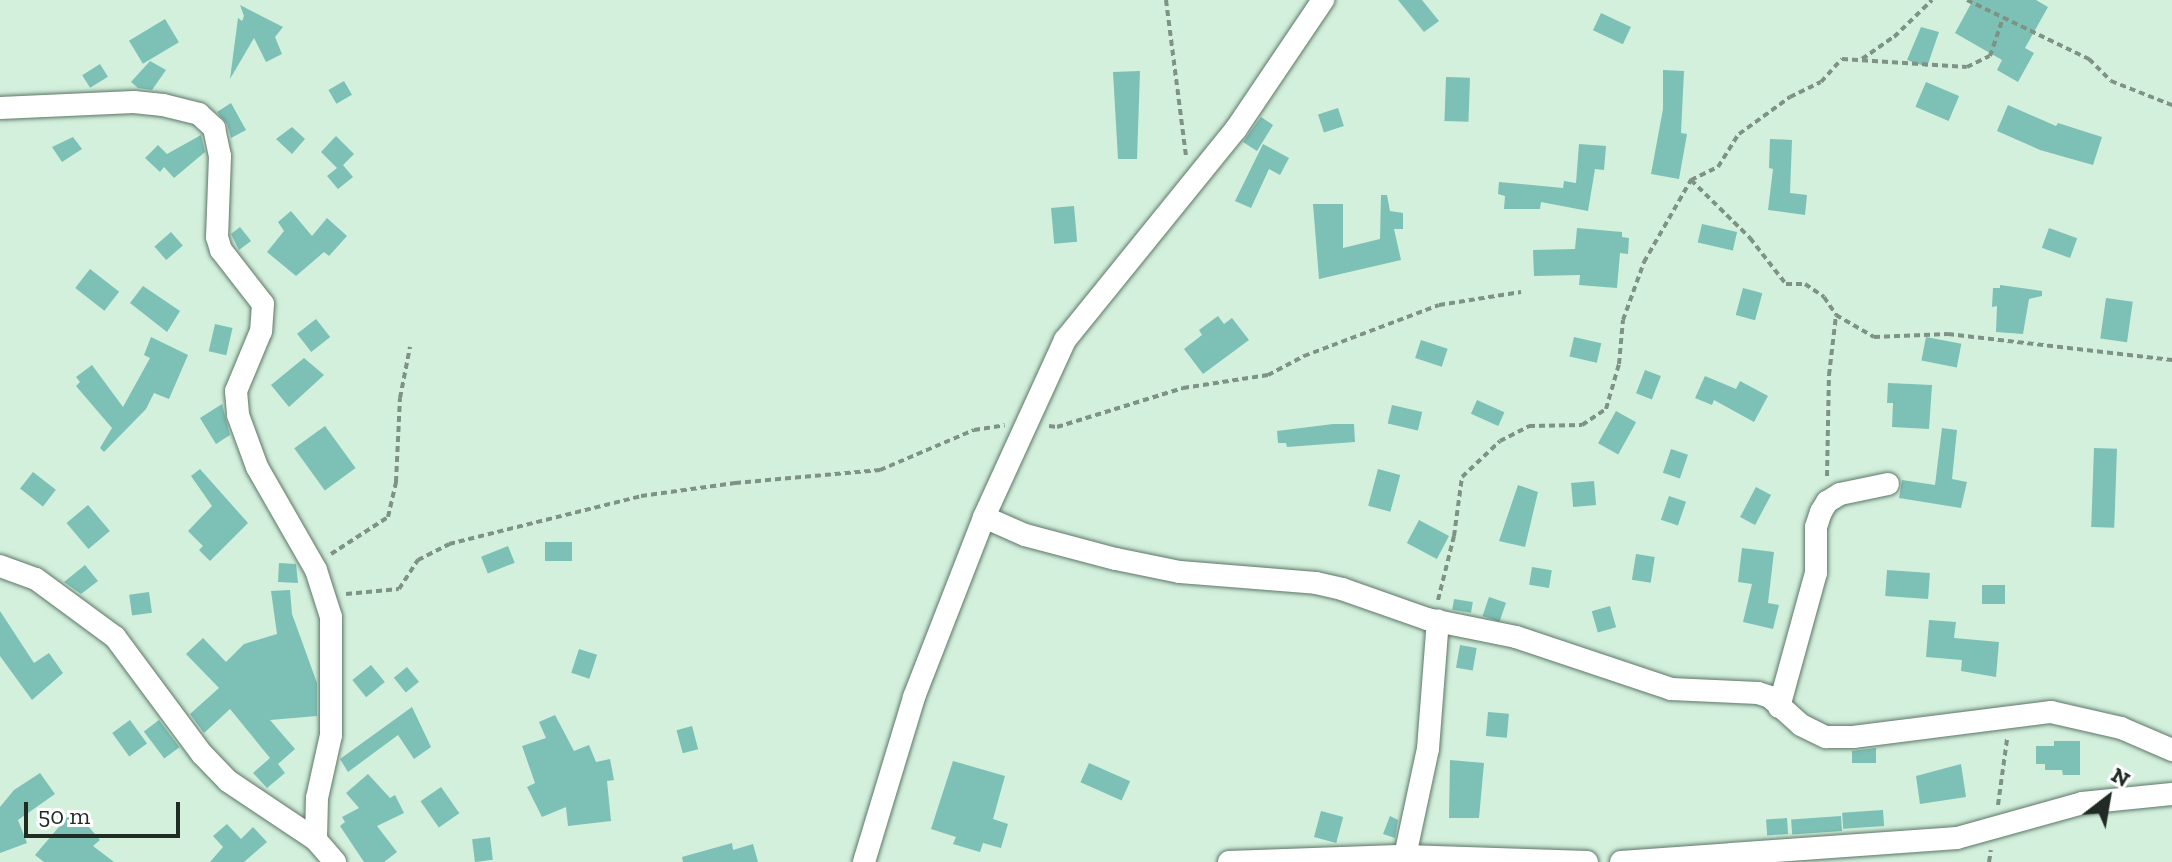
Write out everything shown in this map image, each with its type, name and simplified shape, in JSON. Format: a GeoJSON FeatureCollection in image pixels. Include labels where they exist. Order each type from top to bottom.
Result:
{"type":"FeatureCollection","features":[{"type":"Feature","properties":{"kind":"street"},"geometry":{"type":"LineString","coordinates":[[864,862],[914,697],[984,517],[1065,340],[1236,129],[1323,0]]}},
{"type":"Feature","properties":{"kind":"street"},"geometry":{"type":"LineString","coordinates":[[0,108],[134,102],[199,114],[214,128],[220,156],[217,237],[221,250],[263,304],[261,331],[236,391],[238,415],[257,467],[316,570],[326,595],[331,631],[331,735],[317,798],[316,840]]}},
{"type":"Feature","properties":{"kind":"street"},"geometry":{"type":"LineString","coordinates":[[1779,707],[1816,573],[1816,527],[1827,502],[1861,488],[1888,484]]}},
{"type":"Feature","properties":{"kind":"street"},"geometry":{"type":"LineString","coordinates":[[984,517],[1025,535],[1180,572],[1316,583],[1432,620],[1516,637],[1671,689],[1758,693],[1801,725],[1826,737],[1853,737],[2051,712],[2121,728],[2172,750]]}},
{"type":"Feature","properties":{"kind":"street"},"geometry":{"type":"LineString","coordinates":[[0,566],[36,579],[115,637],[202,754],[228,781],[316,840],[335,862]]}},
{"type":"Feature","properties":{"kind":"street"},"geometry":{"type":"LineString","coordinates":[[1405,856],[1428,749],[1432,620]]}},
{"type":"Feature","properties":{"kind":"street"},"geometry":{"type":"LineString","coordinates":[[1621,862],[1957,838],[2082,803],[2172,794]]}},
{"type":"Feature","properties":{"kind":"street"},"geometry":{"type":"LineString","coordinates":[[1229,862],[1405,856],[1587,862]]}},
{"type":"Feature","properties":{"kind":"path"},"geometry":{"type":"LineString","coordinates":[[1166,0],[1187,165],[1196,177]]}},
{"type":"Feature","properties":{"kind":"path"},"geometry":{"type":"LineString","coordinates":[[1860,61],[1894,37],[1932,0]]}},
{"type":"Feature","properties":{"kind":"path"},"geometry":{"type":"LineString","coordinates":[[1967,0],[2089,59],[2111,81],[2172,105]]}},
{"type":"Feature","properties":{"kind":"path"},"geometry":{"type":"LineString","coordinates":[[1432,620],[1454,536],[1462,477],[1500,441],[1529,426],[1582,425],[1606,409],[1619,364],[1623,320],[1644,262],[1691,180],[1718,167],[1739,134],[1790,97],[1821,82],[1842,59],[1967,67],[1990,56],[2003,18]]}},
{"type":"Feature","properties":{"kind":"path"},"geometry":{"type":"LineString","coordinates":[[1691,180],[1750,238],[1786,284],[1805,284],[1824,297],[1836,315],[1874,337],[1948,334],[2172,360]]}},
{"type":"Feature","properties":{"kind":"path"},"geometry":{"type":"LineString","coordinates":[[326,595],[399,589],[418,560],[449,544],[641,496],[735,483],[880,470],[974,430],[1025,422],[1057,427],[1183,388],[1268,375],[1304,356],[1439,305],[1521,292]]}},
{"type":"Feature","properties":{"kind":"path"},"geometry":{"type":"LineString","coordinates":[[1827,502],[1829,375],[1836,315]]}},
{"type":"Feature","properties":{"kind":"path"},"geometry":{"type":"LineString","coordinates":[[316,570],[333,551],[388,517],[396,482],[400,398],[410,347]]}},
{"type":"Feature","properties":{"kind":"path"},"geometry":{"type":"LineString","coordinates":[[1993,830],[2007,754],[2005,717]]}},
{"type":"Feature","properties":{"kind":"building"},"geometry":{"type":"Polygon","coordinates":[[[1398,0],[1422,0],[1439,21],[1424,32],[1398,0]]]}},
{"type":"Feature","properties":{"kind":"building"},"geometry":{"type":"Polygon","coordinates":[[[1973,0],[2036,0],[2048,7],[2025,48],[2034,53],[2018,82],[1997,70],[2002,60],[1955,33],[1973,0]]]}},
{"type":"Feature","properties":{"kind":"building"},"geometry":{"type":"Polygon","coordinates":[[[240,5],[283,27],[275,37],[282,54],[266,62],[254,38],[230,79],[238,18],[242,21],[244,16],[240,5]]]}},
{"type":"Feature","properties":{"kind":"building"},"geometry":{"type":"Polygon","coordinates":[[[1601,13],[1631,27],[1623,44],[1593,30],[1601,13]]]}},
{"type":"Feature","properties":{"kind":"building"},"geometry":{"type":"Polygon","coordinates":[[[165,19],[179,42],[143,64],[129,41],[165,19]]]}},
{"type":"Feature","properties":{"kind":"building"},"geometry":{"type":"Polygon","coordinates":[[[1921,27],[1939,32],[1927,67],[1907,60],[1921,27]]]}},
{"type":"Feature","properties":{"kind":"building"},"geometry":{"type":"Polygon","coordinates":[[[150,61],[166,70],[152,90],[138,88],[131,82],[150,61]]]}},
{"type":"Feature","properties":{"kind":"building"},"geometry":{"type":"Polygon","coordinates":[[[100,64],[108,77],[90,88],[82,75],[100,64]]]}},
{"type":"Feature","properties":{"kind":"building"},"geometry":{"type":"Polygon","coordinates":[[[1663,70],[1684,71],[1681,133],[1687,134],[1679,179],[1651,174],[1663,109],[1663,70]]]}},
{"type":"Feature","properties":{"kind":"building"},"geometry":{"type":"Polygon","coordinates":[[[1140,71],[1137,159],[1118,159],[1113,72],[1140,71]]]}},
{"type":"Feature","properties":{"kind":"building"},"geometry":{"type":"Polygon","coordinates":[[[1446,77],[1470,78],[1468,122],[1444,121],[1446,77]]]}},
{"type":"Feature","properties":{"kind":"building"},"geometry":{"type":"Polygon","coordinates":[[[344,81],[352,95],[336,104],[328,90],[344,81]]]}},
{"type":"Feature","properties":{"kind":"building"},"geometry":{"type":"Polygon","coordinates":[[[1926,82],[1959,96],[1949,121],[1915,107],[1926,82]]]}},
{"type":"Feature","properties":{"kind":"building"},"geometry":{"type":"Polygon","coordinates":[[[231,103],[246,130],[231,138],[227,124],[217,112],[231,103]]]}},
{"type":"Feature","properties":{"kind":"building"},"geometry":{"type":"Polygon","coordinates":[[[2008,105],[2056,126],[2058,123],[2102,137],[2093,165],[2040,150],[1997,131],[2008,105]]]}},
{"type":"Feature","properties":{"kind":"building"},"geometry":{"type":"Polygon","coordinates":[[[1338,108],[1344,126],[1324,133],[1318,114],[1338,108]]]}},
{"type":"Feature","properties":{"kind":"building"},"geometry":{"type":"Polygon","coordinates":[[[1261,117],[1273,125],[1257,151],[1243,142],[1261,117]]]}},
{"type":"Feature","properties":{"kind":"building"},"geometry":{"type":"Polygon","coordinates":[[[292,127],[305,139],[292,154],[276,139],[292,127]]]}},
{"type":"Feature","properties":{"kind":"building"},"geometry":{"type":"Polygon","coordinates":[[[201,135],[205,152],[174,178],[164,167],[160,172],[145,158],[158,145],[167,154],[201,135]]]}},
{"type":"Feature","properties":{"kind":"building"},"geometry":{"type":"Polygon","coordinates":[[[336,136],[354,154],[343,165],[353,177],[338,189],[327,176],[337,168],[321,152],[336,136]]]}},
{"type":"Feature","properties":{"kind":"building"},"geometry":{"type":"Polygon","coordinates":[[[73,137],[82,149],[62,162],[52,147],[73,137]]]}},
{"type":"Feature","properties":{"kind":"building"},"geometry":{"type":"Polygon","coordinates":[[[1770,139],[1792,140],[1790,193],[1807,195],[1805,215],[1768,210],[1773,169],[1769,168],[1770,139]]]}},
{"type":"Feature","properties":{"kind":"building"},"geometry":{"type":"Polygon","coordinates":[[[1263,144],[1289,158],[1280,175],[1269,169],[1251,208],[1235,201],[1263,144]]]}},
{"type":"Feature","properties":{"kind":"building"},"geometry":{"type":"Polygon","coordinates":[[[1579,144],[1606,146],[1604,170],[1595,169],[1588,211],[1541,202],[1540,209],[1504,209],[1505,196],[1498,194],[1499,182],[1563,188],[1564,181],[1576,183],[1579,144]]]}},
{"type":"Feature","properties":{"kind":"building"},"geometry":{"type":"Polygon","coordinates":[[[1381,195],[1387,195],[1390,211],[1403,213],[1403,229],[1394,229],[1401,260],[1319,279],[1313,204],[1343,204],[1343,248],[1380,239],[1381,195]]]}},
{"type":"Feature","properties":{"kind":"building"},"geometry":{"type":"Polygon","coordinates":[[[1074,206],[1077,242],[1054,244],[1051,208],[1074,206]]]}},
{"type":"Feature","properties":{"kind":"building"},"geometry":{"type":"Polygon","coordinates":[[[291,211],[312,236],[327,218],[347,236],[329,256],[324,252],[296,276],[267,252],[284,231],[278,222],[291,211]]]}},
{"type":"Feature","properties":{"kind":"building"},"geometry":{"type":"Polygon","coordinates":[[[1702,224],[1737,232],[1733,251],[1698,243],[1702,224]]]}},
{"type":"Feature","properties":{"kind":"building"},"geometry":{"type":"Polygon","coordinates":[[[240,227],[251,241],[239,250],[231,234],[240,227]]]}},
{"type":"Feature","properties":{"kind":"building"},"geometry":{"type":"Polygon","coordinates":[[[1577,228],[1622,232],[1622,237],[1629,238],[1628,254],[1620,253],[1617,288],[1579,285],[1580,275],[1534,276],[1533,250],[1575,249],[1577,228]]]}},
{"type":"Feature","properties":{"kind":"building"},"geometry":{"type":"Polygon","coordinates":[[[2049,228],[2077,238],[2070,258],[2042,248],[2049,228]]]}},
{"type":"Feature","properties":{"kind":"building"},"geometry":{"type":"Polygon","coordinates":[[[171,232],[183,246],[166,260],[154,246],[171,232]]]}},
{"type":"Feature","properties":{"kind":"building"},"geometry":{"type":"Polygon","coordinates":[[[90,269],[119,292],[104,311],[75,288],[90,269]]]}},
{"type":"Feature","properties":{"kind":"building"},"geometry":{"type":"Polygon","coordinates":[[[2000,285],[2042,291],[2042,296],[2029,299],[2023,334],[1996,332],[1997,306],[1992,307],[1993,288],[2000,288],[2000,285]]]}},
{"type":"Feature","properties":{"kind":"building"},"geometry":{"type":"Polygon","coordinates":[[[143,286],[180,311],[167,332],[130,303],[143,286]]]}},
{"type":"Feature","properties":{"kind":"building"},"geometry":{"type":"Polygon","coordinates":[[[1743,288],[1762,293],[1755,320],[1736,315],[1743,288]]]}},
{"type":"Feature","properties":{"kind":"building"},"geometry":{"type":"Polygon","coordinates":[[[2106,298],[2133,302],[2127,342],[2100,339],[2106,298]]]}},
{"type":"Feature","properties":{"kind":"building"},"geometry":{"type":"Polygon","coordinates":[[[1218,316],[1224,324],[1232,318],[1249,340],[1203,374],[1184,349],[1202,335],[1199,330],[1218,316]]]}},
{"type":"Feature","properties":{"kind":"building"},"geometry":{"type":"Polygon","coordinates":[[[316,319],[330,337],[311,352],[297,334],[316,319]]]}},
{"type":"Feature","properties":{"kind":"building"},"geometry":{"type":"Polygon","coordinates":[[[215,324],[233,328],[226,355],[209,351],[215,324]]]}},
{"type":"Feature","properties":{"kind":"building"},"geometry":{"type":"Polygon","coordinates":[[[151,337],[188,355],[169,399],[154,393],[146,409],[104,452],[100,448],[112,428],[76,386],[80,382],[76,377],[92,365],[123,407],[150,358],[144,355],[151,337]]]}},
{"type":"Feature","properties":{"kind":"building"},"geometry":{"type":"Polygon","coordinates":[[[1574,337],[1601,343],[1597,363],[1570,356],[1574,337]]]}},
{"type":"Feature","properties":{"kind":"building"},"geometry":{"type":"Polygon","coordinates":[[[1926,337],[1961,344],[1957,367],[1921,361],[1926,337]]]}},
{"type":"Feature","properties":{"kind":"building"},"geometry":{"type":"Polygon","coordinates":[[[1421,340],[1448,349],[1442,367],[1415,358],[1421,340]]]}},
{"type":"Feature","properties":{"kind":"building"},"geometry":{"type":"Polygon","coordinates":[[[304,358],[324,375],[289,407],[271,385],[304,358]]]}},
{"type":"Feature","properties":{"kind":"building"},"geometry":{"type":"Polygon","coordinates":[[[1645,370],[1661,376],[1652,399],[1636,393],[1645,370]]]}},
{"type":"Feature","properties":{"kind":"building"},"geometry":{"type":"Polygon","coordinates":[[[1705,376],[1736,389],[1740,381],[1768,396],[1754,422],[1714,400],[1712,405],[1695,398],[1705,376]]]}},
{"type":"Feature","properties":{"kind":"building"},"geometry":{"type":"Polygon","coordinates":[[[1888,383],[1932,385],[1929,429],[1892,427],[1893,403],[1887,403],[1888,383]]]}},
{"type":"Feature","properties":{"kind":"building"},"geometry":{"type":"Polygon","coordinates":[[[1477,400],[1504,412],[1498,426],[1471,414],[1477,400]]]}},
{"type":"Feature","properties":{"kind":"building"},"geometry":{"type":"Polygon","coordinates":[[[222,404],[230,435],[216,444],[200,418],[222,404]]]}},
{"type":"Feature","properties":{"kind":"building"},"geometry":{"type":"Polygon","coordinates":[[[1392,405],[1422,412],[1418,430],[1388,424],[1392,405]]]}},
{"type":"Feature","properties":{"kind":"building"},"geometry":{"type":"Polygon","coordinates":[[[1616,411],[1636,422],[1618,455],[1598,443],[1616,411]]]}},
{"type":"Feature","properties":{"kind":"building"},"geometry":{"type":"Polygon","coordinates":[[[1354,424],[1355,442],[1287,447],[1286,443],[1278,443],[1277,431],[1354,424]]]}},
{"type":"Feature","properties":{"kind":"building"},"geometry":{"type":"Polygon","coordinates":[[[325,426],[356,468],[325,490],[294,448],[325,426]]]}},
{"type":"Feature","properties":{"kind":"building"},"geometry":{"type":"Polygon","coordinates":[[[1942,428],[1957,430],[1952,479],[1967,482],[1961,508],[1899,498],[1902,480],[1935,485],[1942,428]]]}},
{"type":"Feature","properties":{"kind":"building"},"geometry":{"type":"Polygon","coordinates":[[[2094,448],[2117,449],[2114,528],[2091,527],[2094,448]]]}},
{"type":"Feature","properties":{"kind":"building"},"geometry":{"type":"Polygon","coordinates":[[[1671,449],[1688,455],[1680,478],[1663,473],[1671,449]]]}},
{"type":"Feature","properties":{"kind":"building"},"geometry":{"type":"Polygon","coordinates":[[[200,469],[248,523],[210,561],[199,550],[203,546],[188,531],[212,506],[191,476],[200,469]]]}},
{"type":"Feature","properties":{"kind":"building"},"geometry":{"type":"Polygon","coordinates":[[[1378,469],[1400,475],[1390,512],[1368,506],[1378,469]]]}},
{"type":"Feature","properties":{"kind":"building"},"geometry":{"type":"Polygon","coordinates":[[[33,472],[56,490],[43,506],[20,489],[33,472]]]}},
{"type":"Feature","properties":{"kind":"building"},"geometry":{"type":"Polygon","coordinates":[[[1594,481],[1596,505],[1573,507],[1571,483],[1594,481]]]}},
{"type":"Feature","properties":{"kind":"building"},"geometry":{"type":"Polygon","coordinates":[[[1518,485],[1538,492],[1525,547],[1499,541],[1518,485]]]}},
{"type":"Feature","properties":{"kind":"building"},"geometry":{"type":"Polygon","coordinates":[[[1756,487],[1771,495],[1755,525],[1740,517],[1756,487]]]}},
{"type":"Feature","properties":{"kind":"building"},"geometry":{"type":"Polygon","coordinates":[[[1669,496],[1686,502],[1678,525],[1661,520],[1669,496]]]}},
{"type":"Feature","properties":{"kind":"building"},"geometry":{"type":"Polygon","coordinates":[[[88,505],[110,531],[88,549],[67,523],[88,505]]]}},
{"type":"Feature","properties":{"kind":"building"},"geometry":{"type":"Polygon","coordinates":[[[1419,520],[1449,536],[1437,559],[1407,543],[1419,520]]]}},
{"type":"Feature","properties":{"kind":"building"},"geometry":{"type":"Polygon","coordinates":[[[545,542],[572,542],[572,561],[545,561],[545,542]]]}},
{"type":"Feature","properties":{"kind":"building"},"geometry":{"type":"Polygon","coordinates":[[[508,546],[515,563],[488,574],[481,557],[508,546]]]}},
{"type":"Feature","properties":{"kind":"building"},"geometry":{"type":"Polygon","coordinates":[[[1742,548],[1774,552],[1768,603],[1779,605],[1773,629],[1743,622],[1752,584],[1738,582],[1742,548]]]}},
{"type":"Feature","properties":{"kind":"building"},"geometry":{"type":"Polygon","coordinates":[[[1636,554],[1655,557],[1651,583],[1632,580],[1636,554]]]}},
{"type":"Feature","properties":{"kind":"building"},"geometry":{"type":"Polygon","coordinates":[[[279,563],[296,564],[298,583],[278,582],[279,563]]]}},
{"type":"Feature","properties":{"kind":"building"},"geometry":{"type":"Polygon","coordinates":[[[85,565],[98,581],[81,594],[64,582],[85,565]]]}},
{"type":"Feature","properties":{"kind":"building"},"geometry":{"type":"Polygon","coordinates":[[[1532,567],[1552,570],[1549,588],[1529,585],[1532,567]]]}},
{"type":"Feature","properties":{"kind":"building"},"geometry":{"type":"Polygon","coordinates":[[[1887,570],[1930,573],[1928,599],[1885,596],[1887,570]]]}},
{"type":"Feature","properties":{"kind":"building"},"geometry":{"type":"Polygon","coordinates":[[[1982,585],[2005,585],[2005,604],[1982,604],[1982,585]]]}},
{"type":"Feature","properties":{"kind":"building"},"geometry":{"type":"Polygon","coordinates":[[[290,590],[292,614],[317,683],[317,716],[270,720],[295,749],[278,764],[285,773],[267,788],[253,773],[270,758],[230,709],[204,733],[190,714],[219,688],[186,654],[203,638],[226,662],[244,644],[277,634],[271,591],[290,590]]]}},
{"type":"Feature","properties":{"kind":"building"},"geometry":{"type":"Polygon","coordinates":[[[149,592],[152,613],[132,616],[129,595],[149,592]]]}},
{"type":"Feature","properties":{"kind":"building"},"geometry":{"type":"Polygon","coordinates":[[[1489,597],[1506,603],[1500,622],[1482,616],[1489,597]]]}},
{"type":"Feature","properties":{"kind":"building"},"geometry":{"type":"Polygon","coordinates":[[[1454,599],[1473,602],[1471,613],[1452,610],[1454,599]]]}},
{"type":"Feature","properties":{"kind":"building"},"geometry":{"type":"Polygon","coordinates":[[[1610,606],[1616,627],[1598,632],[1592,611],[1610,606]]]}},
{"type":"Feature","properties":{"kind":"building"},"geometry":{"type":"Polygon","coordinates":[[[0,611],[34,663],[49,653],[63,673],[32,700],[0,656],[0,611]]]}},
{"type":"Feature","properties":{"kind":"building"},"geometry":{"type":"Polygon","coordinates":[[[1929,620],[1956,622],[1954,638],[1999,642],[1996,677],[1961,671],[1962,660],[1926,657],[1929,620]]]}},
{"type":"Feature","properties":{"kind":"building"},"geometry":{"type":"Polygon","coordinates":[[[1460,645],[1477,648],[1473,671],[1456,668],[1460,645]]]}},
{"type":"Feature","properties":{"kind":"building"},"geometry":{"type":"Polygon","coordinates":[[[579,649],[597,655],[589,679],[571,673],[579,649]]]}},
{"type":"Feature","properties":{"kind":"building"},"geometry":{"type":"Polygon","coordinates":[[[371,665],[385,682],[366,697],[352,680],[371,665]]]}},
{"type":"Feature","properties":{"kind":"building"},"geometry":{"type":"Polygon","coordinates":[[[407,667],[419,682],[406,692],[394,678],[407,667]]]}},
{"type":"Feature","properties":{"kind":"building"},"geometry":{"type":"Polygon","coordinates":[[[412,707],[431,747],[414,759],[398,735],[348,772],[340,759],[412,707]]]}},
{"type":"Feature","properties":{"kind":"building"},"geometry":{"type":"Polygon","coordinates":[[[1488,712],[1509,714],[1507,738],[1486,736],[1488,712]]]}},
{"type":"Feature","properties":{"kind":"building"},"geometry":{"type":"Polygon","coordinates":[[[555,715],[574,751],[589,745],[596,762],[610,759],[614,780],[607,781],[611,821],[568,826],[566,807],[542,817],[527,787],[535,783],[522,746],[546,738],[539,722],[555,715]]]}},
{"type":"Feature","properties":{"kind":"building"},"geometry":{"type":"Polygon","coordinates":[[[130,720],[147,743],[129,756],[112,733],[130,720]]]}},
{"type":"Feature","properties":{"kind":"building"},"geometry":{"type":"Polygon","coordinates":[[[159,720],[179,747],[164,759],[144,731],[159,720]]]}},
{"type":"Feature","properties":{"kind":"building"},"geometry":{"type":"Polygon","coordinates":[[[692,726],[698,749],[683,753],[677,730],[692,726]]]}},
{"type":"Feature","properties":{"kind":"building"},"geometry":{"type":"Polygon","coordinates":[[[2054,741],[2080,741],[2080,775],[2063,775],[2062,770],[2045,770],[2045,764],[2036,764],[2036,746],[2054,746],[2054,741]]]}},
{"type":"Feature","properties":{"kind":"building"},"geometry":{"type":"Polygon","coordinates":[[[1876,748],[1876,763],[1852,763],[1852,751],[1876,748]]]}},
{"type":"Feature","properties":{"kind":"building"},"geometry":{"type":"Polygon","coordinates":[[[1450,760],[1484,763],[1479,818],[1449,818],[1450,760]]]}},
{"type":"Feature","properties":{"kind":"building"},"geometry":{"type":"Polygon","coordinates":[[[953,761],[1005,776],[993,819],[1008,824],[1001,848],[983,843],[980,852],[953,844],[956,837],[931,829],[953,761]]]}},
{"type":"Feature","properties":{"kind":"building"},"geometry":{"type":"Polygon","coordinates":[[[1089,763],[1130,781],[1122,800],[1080,782],[1089,763]]]}},
{"type":"Feature","properties":{"kind":"building"},"geometry":{"type":"Polygon","coordinates":[[[1961,764],[1966,797],[1920,804],[1916,776],[1961,764]]]}},
{"type":"Feature","properties":{"kind":"building"},"geometry":{"type":"Polygon","coordinates":[[[40,773],[55,794],[18,820],[27,843],[0,853],[0,807],[14,790],[40,773]]]}},
{"type":"Feature","properties":{"kind":"building"},"geometry":{"type":"Polygon","coordinates":[[[368,774],[390,798],[395,795],[404,813],[377,826],[397,852],[384,862],[364,862],[340,826],[345,822],[342,817],[359,808],[346,793],[368,774]]]}},
{"type":"Feature","properties":{"kind":"building"},"geometry":{"type":"Polygon","coordinates":[[[441,787],[459,813],[439,828],[421,801],[441,787]]]}},
{"type":"Feature","properties":{"kind":"building"},"geometry":{"type":"Polygon","coordinates":[[[1883,810],[1884,826],[1843,829],[1842,813],[1883,810]]]}},
{"type":"Feature","properties":{"kind":"building"},"geometry":{"type":"Polygon","coordinates":[[[1321,811],[1343,817],[1336,843],[1314,837],[1321,811]]]}},
{"type":"Feature","properties":{"kind":"building"},"geometry":{"type":"Polygon","coordinates":[[[77,813],[100,840],[93,846],[114,862],[44,862],[35,855],[69,815],[71,818],[77,813]]]}},
{"type":"Feature","properties":{"kind":"building"},"geometry":{"type":"Polygon","coordinates":[[[1390,816],[1398,820],[1395,838],[1383,834],[1390,816]]]}},
{"type":"Feature","properties":{"kind":"building"},"geometry":{"type":"Polygon","coordinates":[[[1841,816],[1842,831],[1792,834],[1791,819],[1841,816]]]}},
{"type":"Feature","properties":{"kind":"building"},"geometry":{"type":"Polygon","coordinates":[[[1787,818],[1788,834],[1767,835],[1766,819],[1787,818]]]}},
{"type":"Feature","properties":{"kind":"building"},"geometry":{"type":"Polygon","coordinates":[[[227,824],[241,839],[253,827],[267,842],[244,862],[210,862],[223,847],[213,836],[227,824]]]}},
{"type":"Feature","properties":{"kind":"building"},"geometry":{"type":"Polygon","coordinates":[[[490,837],[493,860],[475,862],[472,839],[490,837]]]}},
{"type":"Feature","properties":{"kind":"building"},"geometry":{"type":"Polygon","coordinates":[[[732,843],[733,850],[753,844],[758,862],[683,862],[682,857],[732,843]]]}}]}
